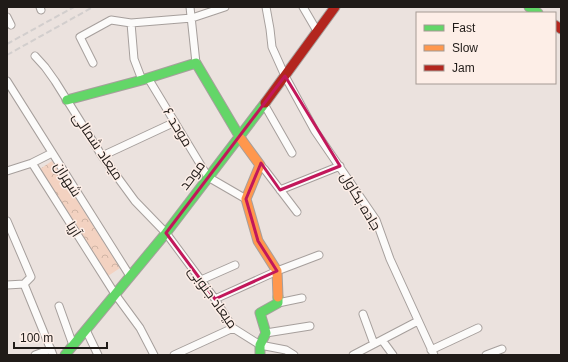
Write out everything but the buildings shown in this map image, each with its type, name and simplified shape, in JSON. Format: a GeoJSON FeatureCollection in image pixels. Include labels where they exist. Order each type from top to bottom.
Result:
{"type":"FeatureCollection","features":[{"type":"Feature","properties":{"kind":"street"},"geometry":{"type":"LineString","coordinates":[[190,7],[196,63],[239,136],[271,180],[297,212]]}},
{"type":"Feature","properties":{"kind":"street"},"geometry":{"type":"LineString","coordinates":[[93,63],[80,37],[111,20],[131,23],[192,18],[225,7]]}},
{"type":"Feature","properties":{"kind":"street","name":"جاده بکاول"},"geometry":{"type":"LineString","coordinates":[[266,7],[272,47],[285,76],[316,131],[376,220],[390,259],[433,352]]}},
{"type":"Feature","properties":{"kind":"street"},"geometry":{"type":"LineString","coordinates":[[303,7],[317,31]]}},
{"type":"Feature","properties":{"kind":"street","name":"موحد"},"geometry":{"type":"LineString","coordinates":[[65,355],[166,233],[285,76],[335,7]]}},
{"type":"Feature","properties":{"kind":"street"},"geometry":{"type":"LineString","coordinates":[[7,17],[11,25]]}},
{"type":"Feature","properties":{"kind":"street","name":"موحد ۶"},"geometry":{"type":"LineString","coordinates":[[131,23],[134,59],[145,79],[175,122],[208,177]]}},
{"type":"Feature","properties":{"kind":"street","name":"میعاد شمالی"},"geometry":{"type":"LineString","coordinates":[[35,56],[45,67],[102,156],[135,201],[166,233]]}},
{"type":"Feature","properties":{"kind":"street"},"geometry":{"type":"LineString","coordinates":[[67,100],[145,79],[196,63]]}},
{"type":"Feature","properties":{"kind":"street","name":"شهران"},"geometry":{"type":"LineString","coordinates":[[7,81],[130,276]]}},
{"type":"Feature","properties":{"kind":"street"},"geometry":{"type":"LineString","coordinates":[[264,104],[292,153]]}},
{"type":"Feature","properties":{"kind":"street"},"geometry":{"type":"LineString","coordinates":[[102,156],[175,122]]}},
{"type":"Feature","properties":{"kind":"street"},"geometry":{"type":"LineString","coordinates":[[7,171],[32,163],[52,153]]}},
{"type":"Feature","properties":{"kind":"street","name":"آریا"},"geometry":{"type":"LineString","coordinates":[[32,163],[115,294],[140,328],[154,355]]}},
{"type":"Feature","properties":{"kind":"street"},"geometry":{"type":"LineString","coordinates":[[260,165],[246,199],[258,241],[277,271],[278,302]]}},
{"type":"Feature","properties":{"kind":"street"},"geometry":{"type":"LineString","coordinates":[[280,190],[340,166]]}},
{"type":"Feature","properties":{"kind":"street"},"geometry":{"type":"LineString","coordinates":[[208,177],[246,199]]}},
{"type":"Feature","properties":{"kind":"street"},"geometry":{"type":"LineString","coordinates":[[7,221],[31,276],[24,284],[7,285]]}},
{"type":"Feature","properties":{"kind":"street","name":"میعاد جنوبی"},"geometry":{"type":"LineString","coordinates":[[166,233],[215,299],[233,328],[260,345],[286,350],[294,355]]}},
{"type":"Feature","properties":{"kind":"street"},"geometry":{"type":"LineString","coordinates":[[215,299],[277,271],[319,255]]}},
{"type":"Feature","properties":{"kind":"street"},"geometry":{"type":"LineString","coordinates":[[201,280],[235,265]]}},
{"type":"Feature","properties":{"kind":"street"},"geometry":{"type":"LineString","coordinates":[[24,284],[52,352],[35,355]]}},
{"type":"Feature","properties":{"kind":"street"},"geometry":{"type":"LineString","coordinates":[[260,355],[260,345],[266,334],[260,313],[278,302],[302,298]]}},
{"type":"Feature","properties":{"kind":"street"},"geometry":{"type":"LineString","coordinates":[[59,306],[73,345]]}},
{"type":"Feature","properties":{"kind":"street"},"geometry":{"type":"LineString","coordinates":[[363,314],[374,344]]}},
{"type":"Feature","properties":{"kind":"street"},"geometry":{"type":"LineString","coordinates":[[353,355],[418,321]]}},
{"type":"Feature","properties":{"kind":"street"},"geometry":{"type":"LineString","coordinates":[[266,334],[310,326]]}},
{"type":"Feature","properties":{"kind":"street"},"geometry":{"type":"LineString","coordinates":[[174,355],[233,328]]}},
{"type":"Feature","properties":{"kind":"street"},"geometry":{"type":"LineString","coordinates":[[433,352],[478,328]]}},
{"type":"Feature","properties":{"kind":"street"},"geometry":{"type":"LineString","coordinates":[[86,330],[98,355]]}},
{"type":"Feature","properties":{"kind":"street"},"geometry":{"type":"LineString","coordinates":[[382,340],[393,355]]}},
{"type":"Feature","properties":{"kind":"street"},"geometry":{"type":"LineString","coordinates":[[486,355],[502,349]]}},
{"type":"Feature","properties":{"kind":"highlighted area"},"geometry":{"type":"Polygon","coordinates":[[[285,76],[340,166],[280,190],[261,163],[246,199],[258,241],[277,271],[215,299],[166,233],[285,76]]]}},
{"type":"Feature","properties":{"kind":"green space"},"geometry":{"type":"Polygon","coordinates":[[[52,161],[120,268],[108,276],[40,169],[52,161]]]}},
{"type":"Feature","properties":{"kind":"railway"},"geometry":{"type":"LineString","coordinates":[[7,44],[74,7]]}},
{"type":"Feature","properties":{"kind":"railway"},"geometry":{"type":"LineString","coordinates":[[7,55],[93,7]]}},
{"type":"Feature","properties":{"kind":"traffic: fast"},"geometry":{"type":"LineString","coordinates":[[529,7],[536,12]]}},
{"type":"Feature","properties":{"kind":"traffic: fast"},"geometry":{"type":"LineString","coordinates":[[67,100],[142,80],[196,63],[241,139]]}},
{"type":"Feature","properties":{"kind":"traffic: fast"},"geometry":{"type":"LineString","coordinates":[[65,355],[166,233],[265,103]]}},
{"type":"Feature","properties":{"kind":"traffic: fast"},"geometry":{"type":"LineString","coordinates":[[260,355],[260,345],[266,333],[260,313],[278,303],[278,297]]}},
{"type":"Feature","properties":{"kind":"traffic: slow"},"geometry":{"type":"LineString","coordinates":[[241,139],[260,165],[246,199],[258,241],[277,271],[278,297]]}},
{"type":"Feature","properties":{"kind":"traffic: jam"},"geometry":{"type":"LineString","coordinates":[[265,103],[335,7]]}},
{"type":"Feature","properties":{"kind":"traffic: jam"},"geometry":{"type":"LineString","coordinates":[[556,26],[561,29]]}}]}
